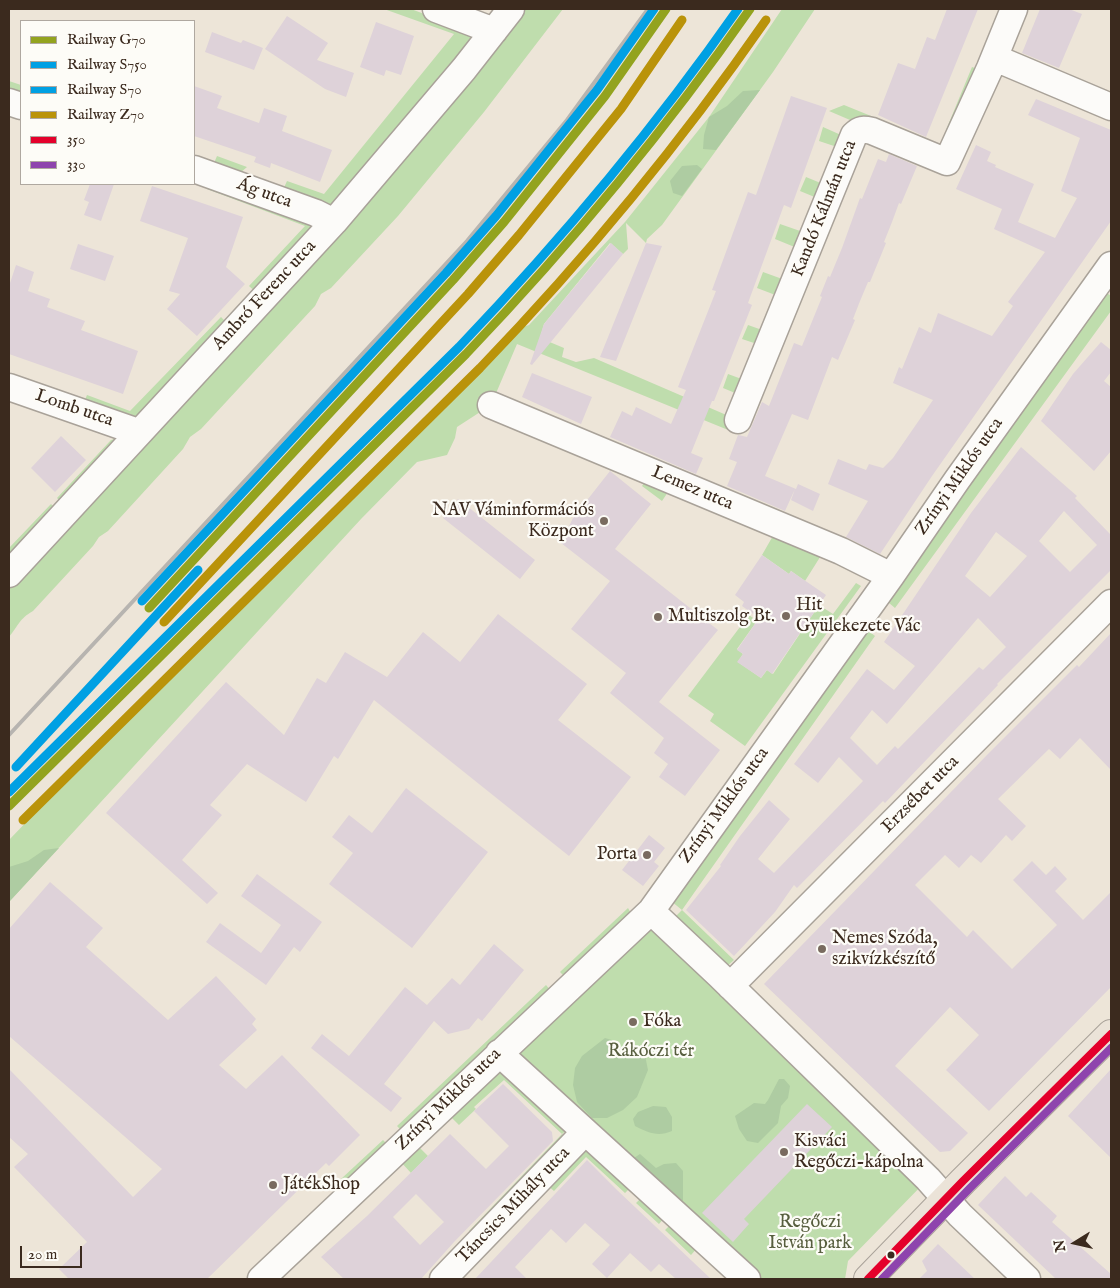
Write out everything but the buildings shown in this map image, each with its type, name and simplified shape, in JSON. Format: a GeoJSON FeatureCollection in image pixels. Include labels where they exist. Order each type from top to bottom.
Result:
{"type":"FeatureCollection","features":[{"type":"Feature","properties":{"kind":"main road"},"geometry":{"type":"LineString","coordinates":[[868,1279],[1111,1034]]}},
{"type":"Feature","properties":{"kind":"street"},"geometry":{"type":"LineString","coordinates":[[436,9],[494,31]]}},
{"type":"Feature","properties":{"kind":"street","name":"Ambró Ferenc utca"},"geometry":{"type":"LineString","coordinates":[[9,574],[138,432],[334,222],[464,69],[511,9]]}},
{"type":"Feature","properties":{"kind":"street","name":"Kandó Kálmán utca"},"geometry":{"type":"LineString","coordinates":[[738,420],[854,135],[864,129],[872,131],[948,162],[995,58],[1014,9]]}},
{"type":"Feature","properties":{"kind":"street"},"geometry":{"type":"LineString","coordinates":[[995,58],[1111,107]]}},
{"type":"Feature","properties":{"kind":"street","name":"Ág utca"},"geometry":{"type":"LineString","coordinates":[[195,169],[316,213],[334,222]]}},
{"type":"Feature","properties":{"kind":"street","name":"Zrínyi Miklós utca"},"geometry":{"type":"LineString","coordinates":[[261,1279],[651,911],[1111,265]]}},
{"type":"Feature","properties":{"kind":"street","name":"Lomb utca"},"geometry":{"type":"LineString","coordinates":[[9,387],[138,432]]}},
{"type":"Feature","properties":{"kind":"street","name":"Lemez utca"},"geometry":{"type":"LineString","coordinates":[[491,405],[841,551],[891,576]]}},
{"type":"Feature","properties":{"kind":"street","name":"Erzsébet utca"},"geometry":{"type":"LineString","coordinates":[[730,986],[1111,603]]}},
{"type":"Feature","properties":{"kind":"street"},"geometry":{"type":"LineString","coordinates":[[651,911],[928,1179],[1027,1279]]}},
{"type":"Feature","properties":{"kind":"street"},"geometry":{"type":"LineString","coordinates":[[499,1053],[747,1279]]}},
{"type":"Feature","properties":{"kind":"street","name":"Táncsics Mihály utca"},"geometry":{"type":"LineString","coordinates":[[443,1279],[585,1132]]}},
{"type":"Feature","properties":{"kind":"green space"},"geometry":{"type":"Polygon","coordinates":[[[384,9],[411,9],[464,29],[495,45],[524,9],[563,9],[484,112],[398,216],[331,288],[321,294],[315,306],[201,429],[190,437],[183,449],[108,531],[99,537],[93,546],[33,611],[22,620],[9,637],[9,548],[51,504],[62,515],[68,509],[57,498],[111,440],[121,437],[83,405],[87,395],[130,411],[221,317],[233,329],[262,298],[249,286],[305,226],[207,189],[210,181],[282,192],[287,181],[324,194],[454,34],[384,9]]]}},
{"type":"Feature","properties":{"kind":"green space"},"geometry":{"type":"Polygon","coordinates":[[[782,9],[815,9],[773,72],[662,225],[647,239],[646,243],[626,223],[628,249],[623,254],[610,243],[544,324],[540,338],[564,348],[562,357],[576,362],[594,358],[738,420],[738,434],[517,344],[491,405],[457,427],[455,438],[447,455],[417,462],[361,519],[9,902],[9,840],[223,617],[449,393],[452,396],[470,379],[504,340],[508,340],[520,328],[529,325],[625,222],[709,117],[782,9]]]}},
{"type":"Feature","properties":{"kind":"green space"},"geometry":{"type":"Polygon","coordinates":[[[972,67],[980,70],[953,133],[946,130],[972,67]]]}},
{"type":"Feature","properties":{"kind":"green space"},"geometry":{"type":"Polygon","coordinates":[[[9,81],[20,85],[20,100],[9,95],[9,81]]]}},
{"type":"Feature","properties":{"kind":"green space"},"geometry":{"type":"Polygon","coordinates":[[[760,90],[716,150],[703,149],[704,135],[709,117],[727,106],[743,91],[760,90]]]}},
{"type":"Feature","properties":{"kind":"green space"},"geometry":{"type":"Polygon","coordinates":[[[844,105],[930,140],[928,143],[868,119],[850,120],[829,111],[844,105]]]}},
{"type":"Feature","properties":{"kind":"green space"},"geometry":{"type":"Polygon","coordinates":[[[823,127],[841,135],[837,147],[819,141],[823,127]]]}},
{"type":"Feature","properties":{"kind":"green space"},"geometry":{"type":"Polygon","coordinates":[[[217,156],[247,167],[240,173],[214,163],[217,156]]]}},
{"type":"Feature","properties":{"kind":"green space"},"geometry":{"type":"Polygon","coordinates":[[[697,165],[702,169],[682,196],[673,193],[670,181],[682,166],[697,165]]]}},
{"type":"Feature","properties":{"kind":"green space"},"geometry":{"type":"Polygon","coordinates":[[[806,177],[823,184],[817,198],[800,191],[806,177]]]}},
{"type":"Feature","properties":{"kind":"green space"},"geometry":{"type":"Polygon","coordinates":[[[780,224],[803,232],[797,248],[775,239],[780,224]]]}},
{"type":"Feature","properties":{"kind":"green space"},"geometry":{"type":"Polygon","coordinates":[[[763,272],[785,280],[778,296],[757,288],[763,272]]]}},
{"type":"Feature","properties":{"kind":"green space"},"geometry":{"type":"Polygon","coordinates":[[[1103,290],[1111,296],[1111,311],[895,608],[883,598],[1103,290]]]}},
{"type":"Feature","properties":{"kind":"green space"},"geometry":{"type":"Polygon","coordinates":[[[748,325],[765,331],[760,345],[742,339],[748,325]]]}},
{"type":"Feature","properties":{"kind":"green space"},"geometry":{"type":"Polygon","coordinates":[[[728,374],[747,381],[740,395],[723,388],[728,374]]]}},
{"type":"Feature","properties":{"kind":"green space"},"geometry":{"type":"Polygon","coordinates":[[[646,480],[670,489],[662,501],[642,486],[646,480]]]}},
{"type":"Feature","properties":{"kind":"green space"},"geometry":{"type":"Polygon","coordinates":[[[774,534],[822,554],[805,581],[791,571],[789,574],[762,555],[774,534]]]}},
{"type":"Feature","properties":{"kind":"green space"},"geometry":{"type":"Polygon","coordinates":[[[856,583],[861,586],[745,746],[710,721],[714,714],[688,696],[749,615],[757,621],[737,649],[743,654],[738,662],[761,678],[767,670],[773,674],[819,605],[833,614],[856,583]]]}},
{"type":"Feature","properties":{"kind":"green space"},"geometry":{"type":"Polygon","coordinates":[[[865,628],[875,636],[682,910],[671,901],[865,628]]]}},
{"type":"Feature","properties":{"kind":"green space"},"geometry":{"type":"Polygon","coordinates":[[[59,848],[9,902],[9,867],[28,861],[44,850],[59,848]]]}},
{"type":"Feature","properties":{"kind":"green space"},"geometry":{"type":"Polygon","coordinates":[[[628,908],[632,915],[566,978],[560,972],[628,908]]]}},
{"type":"Feature","properties":{"kind":"green space"},"geometry":{"type":"Polygon","coordinates":[[[682,910],[734,960],[725,968],[674,918],[682,910]]]}},
{"type":"Feature","properties":{"kind":"green space","name":"Rákóczi tér"},"geometry":{"type":"Polygon","coordinates":[[[651,911],[928,1179],[848,1261],[845,1279],[747,1279],[499,1053],[651,911]]]}},
{"type":"Feature","properties":{"kind":"green space"},"geometry":{"type":"Polygon","coordinates":[[[546,985],[551,991],[402,1131],[397,1126],[546,985]]]}},
{"type":"Feature","properties":{"kind":"green space"},"geometry":{"type":"Polygon","coordinates":[[[605,1038],[615,1041],[615,1051],[625,1054],[633,1049],[645,1055],[648,1070],[637,1097],[623,1110],[607,1118],[592,1118],[577,1102],[573,1085],[575,1068],[582,1056],[605,1038]]]}},
{"type":"Feature","properties":{"kind":"green space"},"geometry":{"type":"Polygon","coordinates":[[[494,1070],[509,1072],[568,1129],[562,1134],[504,1080],[474,1107],[476,1109],[459,1125],[447,1113],[494,1070]]]}},
{"type":"Feature","properties":{"kind":"green space"},"geometry":{"type":"Polygon","coordinates":[[[779,1079],[784,1079],[790,1086],[788,1098],[781,1106],[778,1123],[758,1143],[747,1141],[739,1129],[735,1116],[754,1103],[765,1104],[779,1079]]]}},
{"type":"Feature","properties":{"kind":"green space"},"geometry":{"type":"Polygon","coordinates":[[[653,1106],[666,1107],[672,1117],[672,1131],[662,1134],[654,1133],[635,1126],[633,1119],[638,1112],[653,1106]]]}},
{"type":"Feature","properties":{"kind":"green space"},"geometry":{"type":"Polygon","coordinates":[[[562,1134],[568,1140],[475,1236],[469,1231],[562,1134]]]}},
{"type":"Feature","properties":{"kind":"green space"},"geometry":{"type":"Polygon","coordinates":[[[383,1140],[388,1145],[349,1187],[341,1179],[383,1140]]]}},
{"type":"Feature","properties":{"kind":"green space"},"geometry":{"type":"Polygon","coordinates":[[[417,1145],[428,1156],[411,1173],[400,1161],[417,1145]]]}},
{"type":"Feature","properties":{"kind":"green space"},"geometry":{"type":"Polygon","coordinates":[[[586,1146],[632,1186],[625,1193],[586,1157],[554,1191],[547,1185],[586,1146]]]}},
{"type":"Feature","properties":{"kind":"green space"},"geometry":{"type":"Polygon","coordinates":[[[640,1154],[656,1168],[664,1164],[676,1163],[683,1171],[683,1200],[680,1207],[634,1158],[640,1154]]]}},
{"type":"Feature","properties":{"kind":"green space"},"geometry":{"type":"Polygon","coordinates":[[[643,1196],[665,1217],[659,1224],[636,1203],[643,1196]]]}},
{"type":"Feature","properties":{"kind":"green space"},"geometry":{"type":"Polygon","coordinates":[[[672,1223],[698,1247],[691,1255],[665,1230],[672,1223]]]}},
{"type":"Feature","properties":{"kind":"railway"},"geometry":{"type":"LineString","coordinates":[[9,735],[467,241],[567,120],[648,9]]}},
{"type":"Feature","properties":{"kind":"rail line","name":"S70"},"geometry":{"type":"LineString","coordinates":[[142,601],[446,273],[496,216],[597,90],[654,9]]}},
{"type":"Feature","properties":{"kind":"rail line","name":"G70"},"geometry":{"type":"LineString","coordinates":[[149,608],[453,280],[504,222],[605,96],[666,9]]}},
{"type":"Feature","properties":{"kind":"rail line","name":"S70"},"geometry":{"type":"LineString","coordinates":[[9,792],[459,347],[497,307],[570,225],[639,141],[738,9]]}},
{"type":"Feature","properties":{"kind":"rail line","name":"G70"},"geometry":{"type":"LineString","coordinates":[[9,806],[466,354],[542,272],[650,144],[750,9]]}},
{"type":"Feature","properties":{"kind":"rail line","name":"Z70"},"geometry":{"type":"LineString","coordinates":[[164,622],[468,294],[519,235],[621,109],[682,20]]}},
{"type":"Feature","properties":{"kind":"rail line","name":"Z70"},"geometry":{"type":"LineString","coordinates":[[23,820],[480,368],[519,327],[630,200],[700,111],[766,20]]}},
{"type":"Feature","properties":{"kind":"rail line","name":"S750"},"geometry":{"type":"LineString","coordinates":[[16,767],[198,570]]}},
{"type":"Feature","properties":{"kind":"transit line","name":"350"},"geometry":{"type":"LineString","coordinates":[[868,1279],[963,1181],[1111,1034]]}},
{"type":"Feature","properties":{"kind":"transit line","name":"330"},"geometry":{"type":"LineString","coordinates":[[882,1279],[970,1188],[1111,1048]]}},
{"type":"Feature","properties":{"kind":"place","name":"NAV Váminformációs Központ"},"geometry":{"type":"Point","coordinates":[604,521]}},
{"type":"Feature","properties":{"kind":"place","name":"Hit Gyülekezete Vác"},"geometry":{"type":"Point","coordinates":[786,616]}},
{"type":"Feature","properties":{"kind":"place","name":"Multiszolg Bt."},"geometry":{"type":"Point","coordinates":[658,617]}},
{"type":"Feature","properties":{"kind":"place","name":"Porta"},"geometry":{"type":"Point","coordinates":[647,855]}},
{"type":"Feature","properties":{"kind":"place","name":"Nemes Szóda, szikvízkészítő"},"geometry":{"type":"Point","coordinates":[822,949]}},
{"type":"Feature","properties":{"kind":"place","name":"Fóka"},"geometry":{"type":"Point","coordinates":[633,1022]}},
{"type":"Feature","properties":{"kind":"place","name":"Kisváci Regőczi-kápolna"},"geometry":{"type":"Point","coordinates":[784,1152]}},
{"type":"Feature","properties":{"kind":"place","name":"JátékShop"},"geometry":{"type":"Point","coordinates":[273,1185]}},
{"type":"Feature","properties":{"kind":"park label","name":"Regőczi István park"},"geometry":{"type":"Point","coordinates":[810,1233]}}]}
